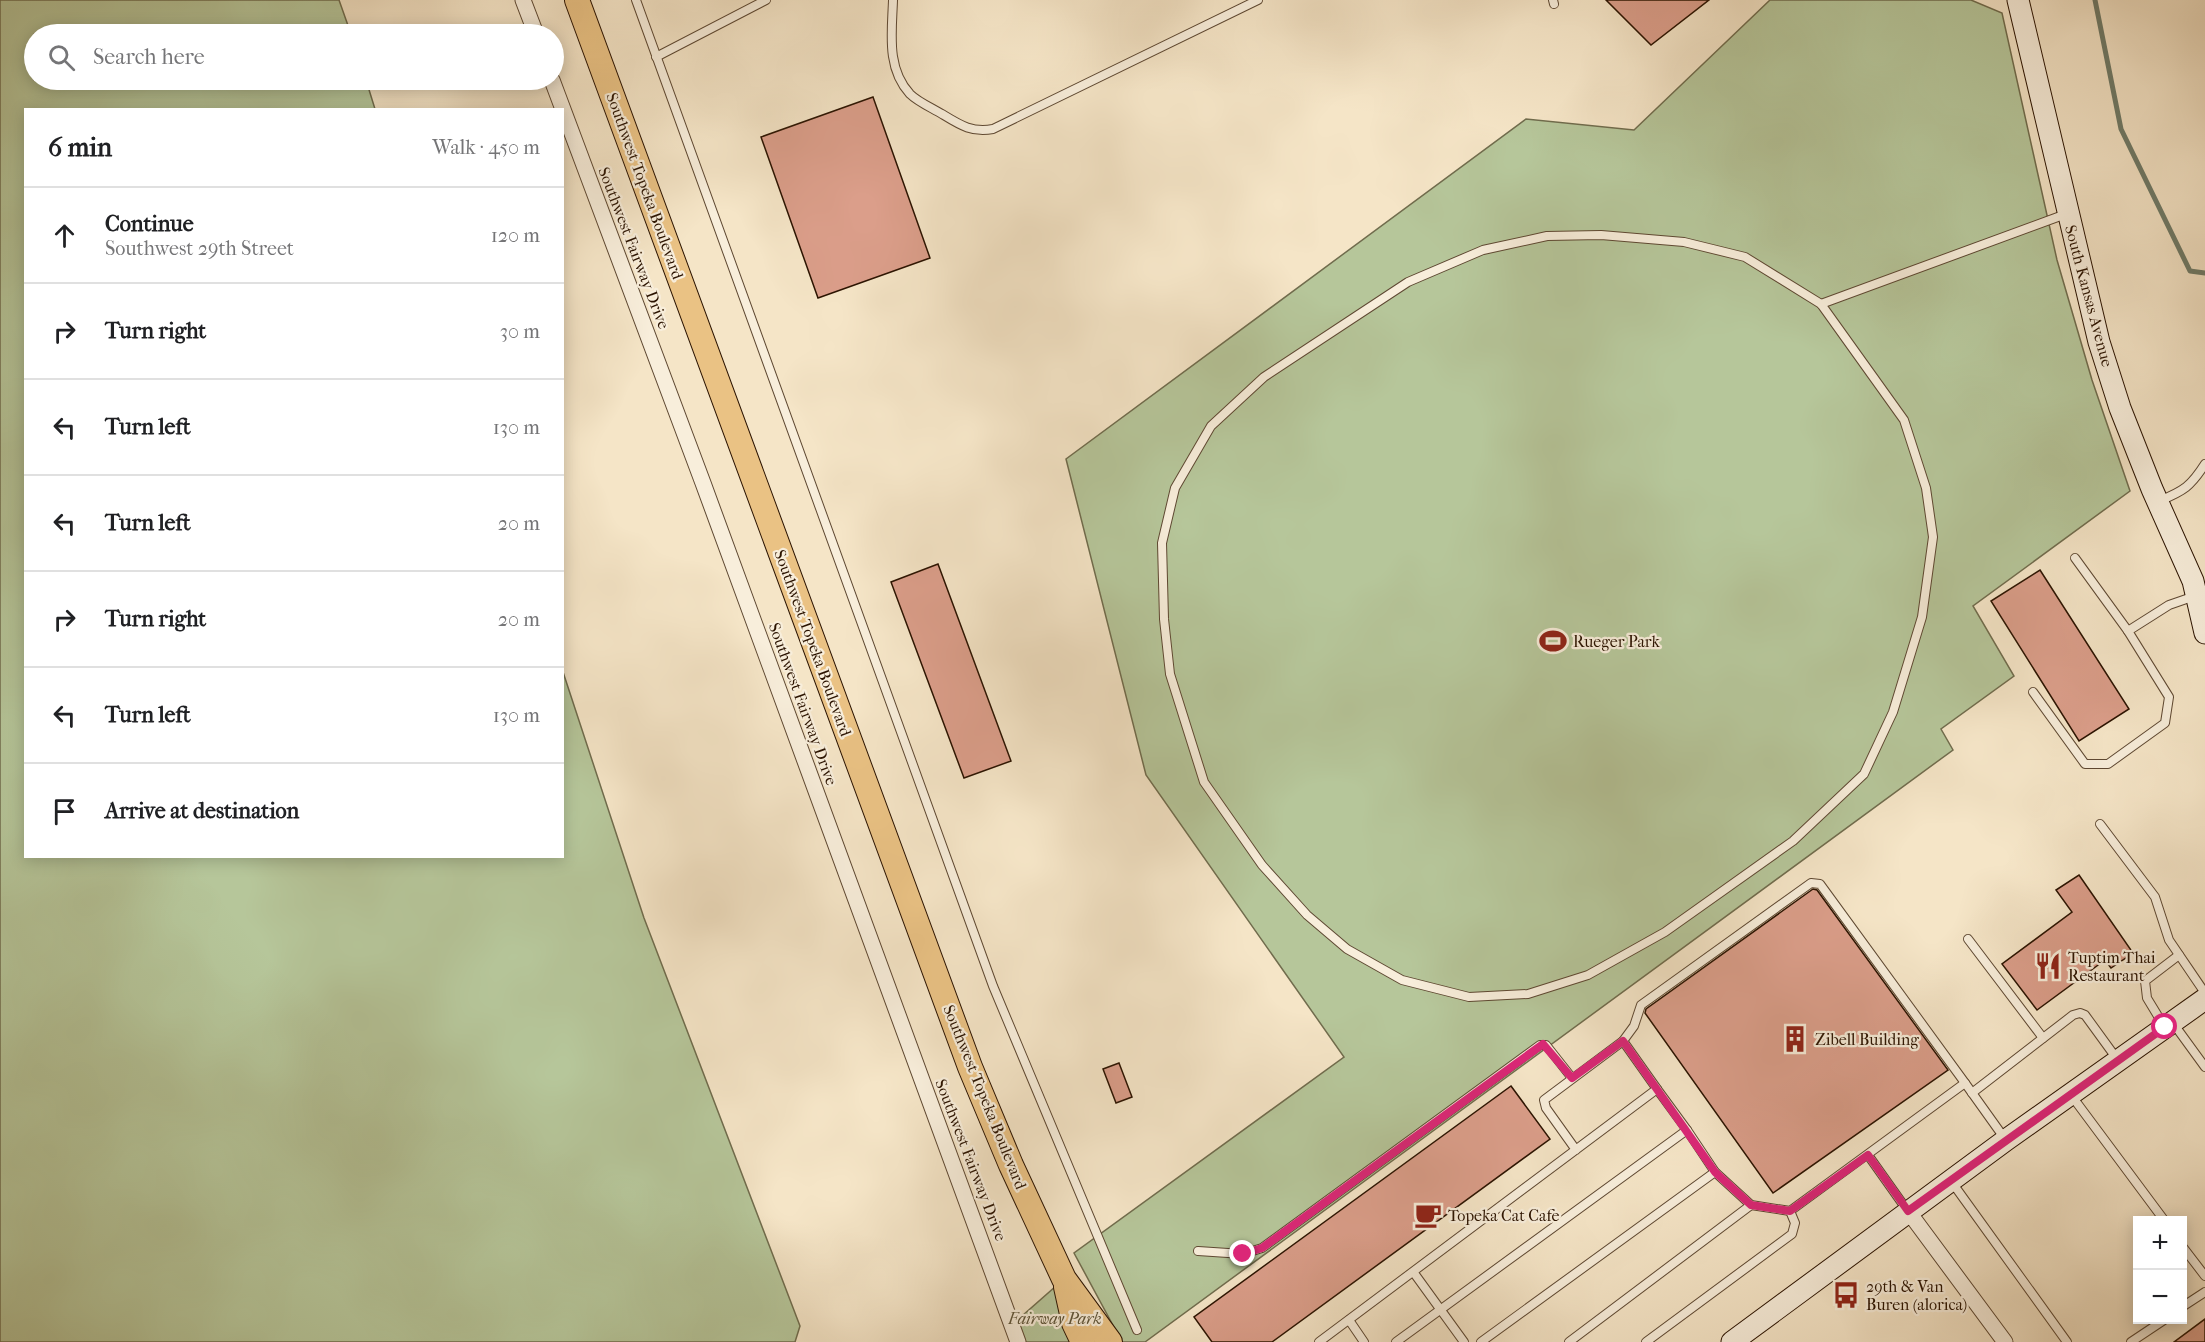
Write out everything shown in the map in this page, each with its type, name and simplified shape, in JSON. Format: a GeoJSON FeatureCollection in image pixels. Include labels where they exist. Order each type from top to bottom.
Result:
{"type":"FeatureCollection","features":[{"type":"Feature","properties":{"kind":"main road","name":"Southwest Topeka Boulevard"},"geometry":{"type":"LineString","coordinates":[[577,0],[933,969],[1006,1154],[1064,1279],[1110,1342]]}},
{"type":"Feature","properties":{"kind":"main road","name":"South Kansas Avenue"},"geometry":{"type":"LineString","coordinates":[[2018,0],[2067,213],[2103,353],[2120,408],[2157,501],[2198,591],[2205,633]]}},
{"type":"Feature","properties":{"kind":"main road"},"geometry":{"type":"LineString","coordinates":[[1732,1342],[1950,1180],[2205,999]]}},
{"type":"Feature","properties":{"kind":"main road","name":"Southwest Topeka Boulevard"},"geometry":{"type":"LineString","coordinates":[[1064,1279],[1074,1323],[1083,1342]]}},
{"type":"Feature","properties":{"kind":"street"},"geometry":{"type":"LineString","coordinates":[[523,0],[532,24]]}},
{"type":"Feature","properties":{"kind":"street","name":"Southwest Fairway Drive"},"geometry":{"type":"LineString","coordinates":[[556,90],[562,108]]}},
{"type":"Feature","properties":{"kind":"street","name":"Southwest Fairway Drive"},"geometry":{"type":"LineString","coordinates":[[564,112],[703,483],[1018,1342]]}},
{"type":"Feature","properties":{"kind":"street"},"geometry":{"type":"LineString","coordinates":[[1908,1211],[2005,1342]]}},
{"type":"Feature","properties":{"kind":"lane"},"geometry":{"type":"LineString","coordinates":[[636,0],[993,986],[1137,1330]]}},
{"type":"Feature","properties":{"kind":"lane"},"geometry":{"type":"LineString","coordinates":[[656,57],[766,0]]}},
{"type":"Feature","properties":{"kind":"lane"},"geometry":{"type":"LineString","coordinates":[[894,0],[891,51],[902,82],[911,95],[965,128],[980,131],[993,129],[1257,0]]}},
{"type":"Feature","properties":{"kind":"lane"},"geometry":{"type":"LineString","coordinates":[[1821,304],[2067,213]]}},
{"type":"Feature","properties":{"kind":"lane"},"geometry":{"type":"LineString","coordinates":[[1547,236],[1601,236],[1684,242],[1745,257],[1821,304],[1904,420],[1926,488],[1933,537],[1922,617],[1893,712],[1864,774],[1793,841],[1665,932],[1588,975],[1528,994],[1469,997],[1402,980],[1347,949],[1306,915],[1262,865],[1204,782],[1170,674],[1164,619],[1162,543],[1175,488],[1211,426],[1264,377],[1408,282],[1482,250],[1547,236]]}},
{"type":"Feature","properties":{"kind":"lane"},"geometry":{"type":"LineString","coordinates":[[2157,501],[2183,491],[2193,482],[2205,464]]}},
{"type":"Feature","properties":{"kind":"lane"},"geometry":{"type":"LineString","coordinates":[[2033,692],[2085,764],[2108,764],[2165,723],[2169,697],[2128,632],[2075,558]]}},
{"type":"Feature","properties":{"kind":"lane"},"geometry":{"type":"LineString","coordinates":[[2128,632],[2169,605],[2198,591]]}},
{"type":"Feature","properties":{"kind":"lane"},"geometry":{"type":"LineString","coordinates":[[2100,824],[2155,897],[2169,940],[2205,993]]}},
{"type":"Feature","properties":{"kind":"lane"},"geometry":{"type":"LineString","coordinates":[[1576,1150],[1546,1108],[1544,1100],[1623,1041],[1634,1026],[1641,1005],[1811,883],[1820,884],[2006,1140]]}},
{"type":"Feature","properties":{"kind":"lane"},"geometry":{"type":"LineString","coordinates":[[1968,939],[2043,1038]]}},
{"type":"Feature","properties":{"kind":"lane"},"geometry":{"type":"LineString","coordinates":[[2179,956],[2145,981],[2147,998],[2205,1067]]}},
{"type":"Feature","properties":{"kind":"lane"},"geometry":{"type":"LineString","coordinates":[[1972,1093],[2073,1015],[2080,1013],[2085,1016],[2118,1060]]}},
{"type":"Feature","properties":{"kind":"lane"},"geometry":{"type":"LineString","coordinates":[[1623,1041],[1715,1172],[1751,1205],[1790,1211],[1965,1083]]}},
{"type":"Feature","properties":{"kind":"lane"},"geometry":{"type":"LineString","coordinates":[[1198,1251],[1243,1254],[1262,1248],[1540,1045],[1546,1045],[1572,1078]]}},
{"type":"Feature","properties":{"kind":"lane"},"geometry":{"type":"LineString","coordinates":[[1320,1342],[1657,1089]]}},
{"type":"Feature","properties":{"kind":"lane"},"geometry":{"type":"LineString","coordinates":[[2070,1094],[2160,1216]]}},
{"type":"Feature","properties":{"kind":"lane"},"geometry":{"type":"LineString","coordinates":[[1396,1342],[1687,1130]]}},
{"type":"Feature","properties":{"kind":"lane"},"geometry":{"type":"LineString","coordinates":[[1868,1155],[1908,1211]]}},
{"type":"Feature","properties":{"kind":"lane"},"geometry":{"type":"LineString","coordinates":[[1481,1342],[1715,1172]]}},
{"type":"Feature","properties":{"kind":"lane"},"geometry":{"type":"LineString","coordinates":[[1950,1180],[2067,1342]]}},
{"type":"Feature","properties":{"kind":"lane"},"geometry":{"type":"LineString","coordinates":[[1569,1342],[1751,1205]]}},
{"type":"Feature","properties":{"kind":"lane"},"geometry":{"type":"LineString","coordinates":[[1646,1342],[1792,1234],[1796,1223],[1790,1211]]}},
{"type":"Feature","properties":{"kind":"lane"},"geometry":{"type":"LineString","coordinates":[[2187,1253],[2205,1276]]}},
{"type":"Feature","properties":{"kind":"lane"},"geometry":{"type":"LineString","coordinates":[[1414,1273],[1464,1342]]}},
{"type":"Feature","properties":{"kind":"lane"},"geometry":{"type":"LineString","coordinates":[[2187,1304],[2205,1292]]}},
{"type":"Feature","properties":{"kind":"lane"},"geometry":{"type":"LineString","coordinates":[[1349,1320],[1364,1342]]}},
{"type":"Feature","properties":{"kind":"lane"},"geometry":{"type":"LineString","coordinates":[[2131,1342],[2158,1324]]}},
{"type":"Feature","properties":{"kind":"green space"},"geometry":{"type":"Polygon","coordinates":[[[0,0],[339,0],[347,24],[24,24],[24,90],[369,90],[375,108],[24,108],[24,858],[564,858],[564,675],[644,918],[800,1326],[795,1342],[0,1342],[0,0]]]}},
{"type":"Feature","properties":{"kind":"green space","name":"Rueger Park"},"geometry":{"type":"Polygon","coordinates":[[[1770,0],[1971,0],[2002,13],[2057,260],[2092,380],[2130,491],[1973,606],[2014,676],[1941,729],[1953,750],[1145,1342],[1122,1342],[1074,1253],[1344,1057],[1146,775],[1066,459],[1526,119],[1634,130],[1770,0]]]}},
{"type":"Feature","properties":{"kind":"green space","name":"Fairway Park"},"geometry":{"type":"Polygon","coordinates":[[[1064,1279],[1090,1342],[1016,1342],[1013,1324],[1064,1279]]]}},
{"type":"Feature","properties":{"kind":"building"},"geometry":{"type":"Polygon","coordinates":[[[1606,0],[1709,0],[1651,45],[1606,0]]]}},
{"type":"Feature","properties":{"kind":"building"},"geometry":{"type":"Polygon","coordinates":[[[873,97],[930,258],[818,298],[761,137],[873,97]]]}},
{"type":"Feature","properties":{"kind":"building"},"geometry":{"type":"Polygon","coordinates":[[[938,564],[1011,761],[964,778],[891,582],[938,564]]]}},
{"type":"Feature","properties":{"kind":"building"},"geometry":{"type":"Polygon","coordinates":[[[2040,570],[2129,709],[2079,741],[1991,601],[2040,570]]]}},
{"type":"Feature","properties":{"kind":"building"},"geometry":{"type":"Polygon","coordinates":[[[2079,875],[2133,953],[2111,968],[2105,960],[2037,1010],[2002,964],[2072,912],[2056,890],[2079,875]]]}},
{"type":"Feature","properties":{"kind":"building","name":"Zibell Building"},"geometry":{"type":"Polygon","coordinates":[[[1813,889],[1817,890],[1948,1070],[1773,1193],[1645,1013],[1646,1009],[1813,889]]]}},
{"type":"Feature","properties":{"kind":"building"},"geometry":{"type":"Polygon","coordinates":[[[1119,1063],[1132,1097],[1116,1103],[1103,1069],[1119,1063]]]}},
{"type":"Feature","properties":{"kind":"building"},"geometry":{"type":"Polygon","coordinates":[[[1511,1086],[1550,1139],[1272,1342],[1212,1342],[1194,1317],[1511,1086]]]}},
{"type":"Feature","properties":{"kind":"building"},"geometry":{"type":"Polygon","coordinates":[[[2205,1319],[2205,1342],[2174,1342],[2205,1319]]]}},
{"type":"Feature","properties":{"kind":"waterway"},"geometry":{"type":"LineString","coordinates":[[2095,0],[2121,129],[2190,271],[2205,273]]}},
{"type":"Feature","properties":{"kind":"place","name":"Rueger Park"},"geometry":{"type":"Point","coordinates":[1553,641]}},
{"type":"Feature","properties":{"kind":"place","name":"Tuptim Thai Restaurant"},"geometry":{"type":"Point","coordinates":[2048,966]}},
{"type":"Feature","properties":{"kind":"place","name":"Zibell Building"},"geometry":{"type":"Point","coordinates":[1795,1039]}},
{"type":"Feature","properties":{"kind":"place","name":"Topeka Cat Cafe"},"geometry":{"type":"Point","coordinates":[1428,1215]}},
{"type":"Feature","properties":{"kind":"place","name":"29th & Van Buren (alorica)"},"geometry":{"type":"Point","coordinates":[1846,1295]}},
{"type":"Feature","properties":{"kind":"route"},"geometry":{"type":"LineString","coordinates":[[1243,1254],[1262,1248],[1543,1044],[1572,1078],[1623,1041],[1715,1172],[1751,1205],[1790,1211],[1868,1155],[1908,1211],[2165,1027]]}}]}
